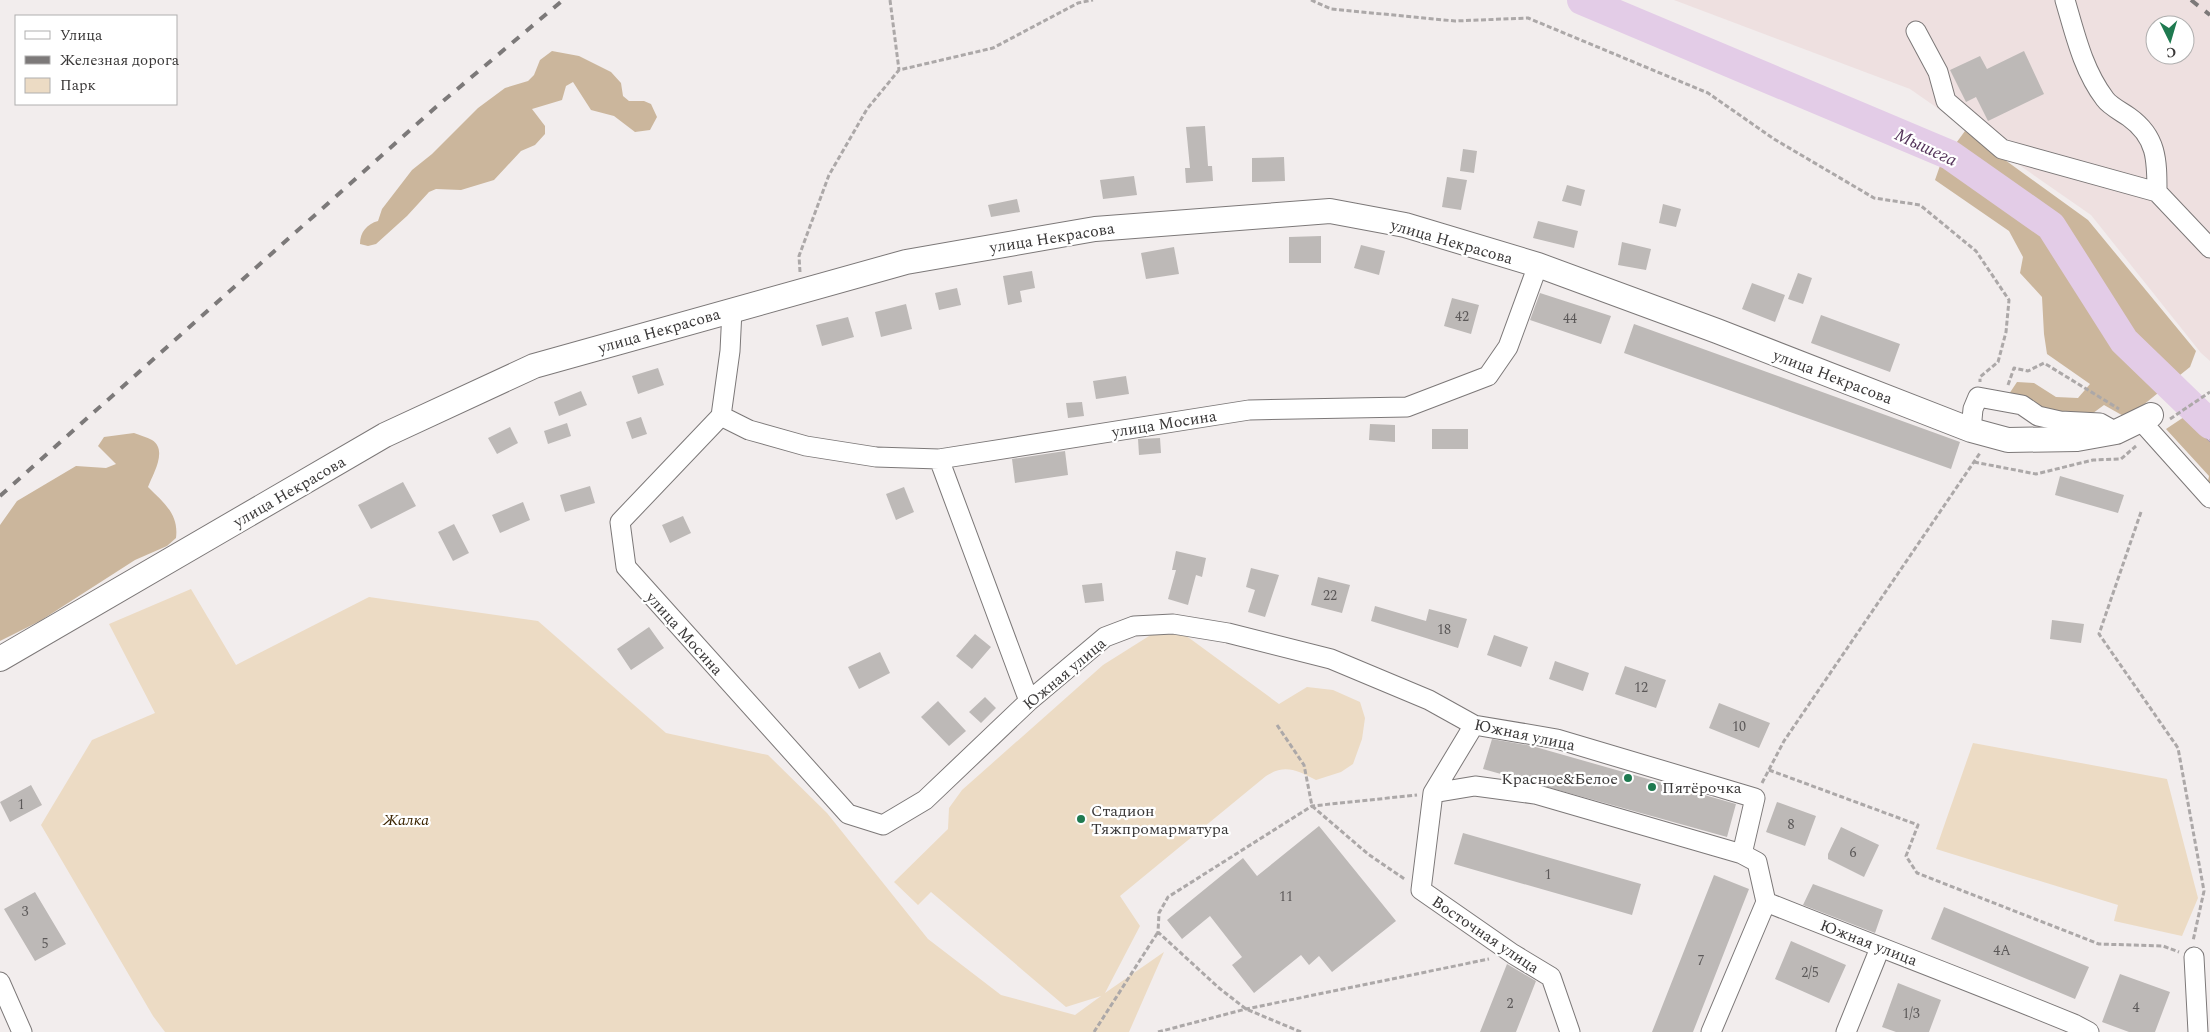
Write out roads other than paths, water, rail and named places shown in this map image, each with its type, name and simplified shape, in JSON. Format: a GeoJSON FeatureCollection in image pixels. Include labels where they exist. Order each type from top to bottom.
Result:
{"type":"FeatureCollection","features":[{"type":"Feature","properties":{"kind":"main road","name":"улица Некрасова"},"geometry":{"type":"LineString","coordinates":[[0,659],[384,435],[534,366],[906,262],[1095,229],[1330,211],[1406,225],[1538,266],[1717,331],[1971,430],[2008,440],[2077,439],[2116,432],[2151,420]]}},
{"type":"Feature","properties":{"kind":"street"},"geometry":{"type":"LineString","coordinates":[[2065,0],[2080,53],[2106,100],[2144,127],[2150,140],[2157,170],[2157,192]]}},
{"type":"Feature","properties":{"kind":"street"},"geometry":{"type":"LineString","coordinates":[[1916,31],[1938,72],[1946,101],[2002,149],[2157,192],[2210,248]]}},
{"type":"Feature","properties":{"kind":"street","name":"улица Мосина"},"geometry":{"type":"LineString","coordinates":[[883,825],[848,814],[626,567],[620,522],[721,416],[749,430],[806,446],[876,457],[939,459],[1249,410],[1408,407],[1488,376],[1508,347],[1538,266]]}},
{"type":"Feature","properties":{"kind":"street"},"geometry":{"type":"LineString","coordinates":[[721,416],[730,351],[732,310]]}},
{"type":"Feature","properties":{"kind":"street"},"geometry":{"type":"LineString","coordinates":[[1971,430],[1973,409],[1978,397],[2022,405],[2038,416],[2060,421],[2100,423],[2116,432]]}},
{"type":"Feature","properties":{"kind":"street"},"geometry":{"type":"LineString","coordinates":[[2151,420],[2210,498]]}},
{"type":"Feature","properties":{"kind":"street"},"geometry":{"type":"LineString","coordinates":[[939,459],[1029,701]]}},
{"type":"Feature","properties":{"kind":"street","name":"Южная улица"},"geometry":{"type":"LineString","coordinates":[[883,825],[925,800],[1029,701],[1105,637],[1134,626],[1173,624],[1228,633],[1331,659],[1429,700],[1474,725],[1557,739],[1755,798],[1742,854]]}},
{"type":"Feature","properties":{"kind":"street","name":"Восточная улица"},"geometry":{"type":"LineString","coordinates":[[1474,725],[1433,793],[1421,890],[1513,954],[1551,977],[1570,1032]]}},
{"type":"Feature","properties":{"kind":"street"},"geometry":{"type":"LineString","coordinates":[[1433,793],[1475,786],[1534,794],[1742,854],[1757,862],[1766,902],[1711,1032]]}},
{"type":"Feature","properties":{"kind":"street","name":"Южная улица"},"geometry":{"type":"LineString","coordinates":[[1766,902],[1880,948],[1956,975],[2089,1032]]}},
{"type":"Feature","properties":{"kind":"street"},"geometry":{"type":"LineString","coordinates":[[1846,1032],[1880,948]]}},
{"type":"Feature","properties":{"kind":"street"},"geometry":{"type":"LineString","coordinates":[[2194,957],[2198,1032]]}},
{"type":"Feature","properties":{"kind":"street"},"geometry":{"type":"LineString","coordinates":[[0,982],[22,1032]]}},
{"type":"Feature","properties":{"kind":"waterway","name":"Мышега"},"geometry":{"type":"LineString","coordinates":[[1582,0],[1950,155],[2051,226],[2124,341],[2210,424]]}},
{"type":"Feature","properties":{"kind":"railway"},"geometry":{"type":"LineString","coordinates":[[0,496],[436,107],[563,0]]}},
{"type":"Feature","properties":{"kind":"railway"},"geometry":{"type":"LineString","coordinates":[[2191,0],[2210,15]]}},
{"type":"Feature","properties":{"kind":"place","name":"Красное&Белое"},"geometry":{"type":"Point","coordinates":[1628,778]}},
{"type":"Feature","properties":{"kind":"place","name":"Пятёрочка"},"geometry":{"type":"Point","coordinates":[1652,787]}},
{"type":"Feature","properties":{"kind":"place","name":"Стадион Тяжпромарматура"},"geometry":{"type":"Point","coordinates":[1081,819]}},
{"type":"Feature","properties":{"kind":"park label","name":"Жалка"},"geometry":{"type":"Point","coordinates":[406,819]}}]}
